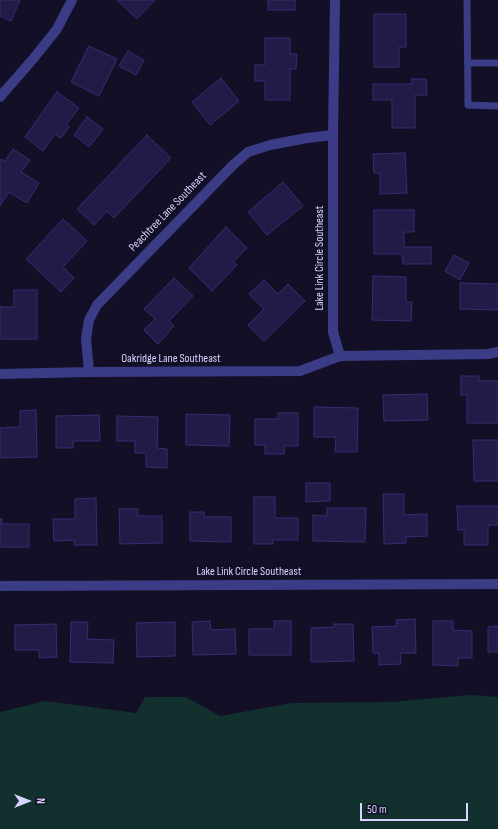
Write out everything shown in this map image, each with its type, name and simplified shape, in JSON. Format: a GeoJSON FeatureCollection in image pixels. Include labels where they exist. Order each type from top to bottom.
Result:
{"type":"FeatureCollection","features":[{"type":"Feature","properties":{"kind":"street"},"geometry":{"type":"LineString","coordinates":[[0,97],[33,59],[56,29],[72,0]]}},
{"type":"Feature","properties":{"kind":"street","name":"Lake Link Circle Southeast"},"geometry":{"type":"LineString","coordinates":[[335,0],[333,332],[340,356]]}},
{"type":"Feature","properties":{"kind":"street","name":"Peachtree Lane Southeast"},"geometry":{"type":"LineString","coordinates":[[89,372],[86,339],[89,320],[97,305],[232,166],[248,152],[270,145],[333,135]]}},
{"type":"Feature","properties":{"kind":"street"},"geometry":{"type":"LineString","coordinates":[[340,356],[488,354],[498,352]]}},
{"type":"Feature","properties":{"kind":"street","name":"Oakridge Lane Southeast"},"geometry":{"type":"LineString","coordinates":[[0,374],[300,371],[340,356]]}},
{"type":"Feature","properties":{"kind":"street","name":"Lake Link Circle Southeast"},"geometry":{"type":"LineString","coordinates":[[0,586],[498,584]]}},
{"type":"Feature","properties":{"kind":"lane"},"geometry":{"type":"LineString","coordinates":[[467,0],[468,105],[498,106]]}},
{"type":"Feature","properties":{"kind":"lane"},"geometry":{"type":"LineString","coordinates":[[468,63],[498,63]]}},
{"type":"Feature","properties":{"kind":"green space"},"geometry":{"type":"Polygon","coordinates":[[[470,695],[498,697],[498,829],[0,829],[0,712],[45,701],[136,713],[145,697],[186,697],[220,716],[292,703],[392,702],[470,695]]]}},
{"type":"Feature","properties":{"kind":"building"},"geometry":{"type":"Polygon","coordinates":[[[0,0],[20,0],[11,21],[0,16],[0,0]]]}},
{"type":"Feature","properties":{"kind":"building"},"geometry":{"type":"Polygon","coordinates":[[[117,0],[155,0],[137,19],[117,0]]]}},
{"type":"Feature","properties":{"kind":"building"},"geometry":{"type":"Polygon","coordinates":[[[268,0],[295,0],[295,10],[268,10],[268,0]]]}},
{"type":"Feature","properties":{"kind":"building"},"geometry":{"type":"Polygon","coordinates":[[[374,14],[406,14],[406,47],[399,47],[399,67],[374,67],[374,14]]]}},
{"type":"Feature","properties":{"kind":"building"},"geometry":{"type":"Polygon","coordinates":[[[265,38],[290,38],[290,54],[297,54],[296,69],[290,69],[290,100],[265,100],[265,81],[255,81],[255,65],[265,65],[265,38]]]}},
{"type":"Feature","properties":{"kind":"building"},"geometry":{"type":"Polygon","coordinates":[[[89,46],[117,59],[99,96],[71,82],[89,46]]]}},
{"type":"Feature","properties":{"kind":"building"},"geometry":{"type":"Polygon","coordinates":[[[128,51],[144,60],[136,75],[119,66],[128,51]]]}},
{"type":"Feature","properties":{"kind":"building"},"geometry":{"type":"Polygon","coordinates":[[[221,78],[239,101],[210,125],[192,102],[221,78]]]}},
{"type":"Feature","properties":{"kind":"building"},"geometry":{"type":"Polygon","coordinates":[[[412,79],[426,79],[427,95],[415,95],[415,128],[392,128],[392,100],[373,100],[373,84],[412,84],[412,79]]]}},
{"type":"Feature","properties":{"kind":"building"},"geometry":{"type":"Polygon","coordinates":[[[57,92],[79,108],[66,125],[69,127],[61,138],[55,134],[43,151],[25,137],[57,92]]]}},
{"type":"Feature","properties":{"kind":"building"},"geometry":{"type":"Polygon","coordinates":[[[87,117],[103,129],[89,147],[74,135],[87,117]]]}},
{"type":"Feature","properties":{"kind":"building"},"geometry":{"type":"Polygon","coordinates":[[[147,135],[171,158],[114,218],[107,211],[94,225],[77,209],[147,135]]]}},
{"type":"Feature","properties":{"kind":"building"},"geometry":{"type":"Polygon","coordinates":[[[13,149],[30,160],[21,172],[39,183],[27,203],[9,192],[0,206],[0,161],[1,159],[5,161],[13,149]]]}},
{"type":"Feature","properties":{"kind":"building"},"geometry":{"type":"Polygon","coordinates":[[[405,153],[407,193],[380,194],[380,173],[374,173],[373,154],[405,153]]]}},
{"type":"Feature","properties":{"kind":"building"},"geometry":{"type":"Polygon","coordinates":[[[283,182],[303,206],[267,235],[248,212],[283,182]]]}},
{"type":"Feature","properties":{"kind":"building"},"geometry":{"type":"Polygon","coordinates":[[[374,210],[414,210],[414,232],[404,232],[404,247],[431,247],[431,264],[403,264],[402,254],[374,254],[374,210]]]}},
{"type":"Feature","properties":{"kind":"building"},"geometry":{"type":"Polygon","coordinates":[[[63,219],[87,241],[63,267],[74,278],[61,292],[26,259],[63,219]]]}},
{"type":"Feature","properties":{"kind":"building"},"geometry":{"type":"Polygon","coordinates":[[[226,227],[247,248],[233,262],[237,265],[212,291],[189,268],[226,227]]]}},
{"type":"Feature","properties":{"kind":"building"},"geometry":{"type":"Polygon","coordinates":[[[454,255],[469,263],[460,280],[445,271],[454,255]]]}},
{"type":"Feature","properties":{"kind":"building"},"geometry":{"type":"Polygon","coordinates":[[[373,276],[406,277],[406,302],[412,302],[411,321],[372,320],[373,276]]]}},
{"type":"Feature","properties":{"kind":"building"},"geometry":{"type":"Polygon","coordinates":[[[174,278],[193,296],[169,321],[174,326],[158,344],[144,330],[155,319],[144,309],[174,278]]]}},
{"type":"Feature","properties":{"kind":"building"},"geometry":{"type":"Polygon","coordinates":[[[264,280],[278,294],[288,284],[305,301],[264,341],[248,325],[264,309],[249,294],[264,280]]]}},
{"type":"Feature","properties":{"kind":"building"},"geometry":{"type":"Polygon","coordinates":[[[460,283],[498,284],[498,310],[460,309],[460,283]]]}},
{"type":"Feature","properties":{"kind":"building"},"geometry":{"type":"Polygon","coordinates":[[[14,290],[37,290],[37,339],[0,339],[0,307],[14,307],[14,290]]]}},
{"type":"Feature","properties":{"kind":"building"},"geometry":{"type":"Polygon","coordinates":[[[461,376],[479,376],[479,381],[498,381],[498,423],[467,423],[467,395],[461,395],[461,376]]]}},
{"type":"Feature","properties":{"kind":"building"},"geometry":{"type":"Polygon","coordinates":[[[427,394],[428,420],[384,421],[383,395],[427,394]]]}},
{"type":"Feature","properties":{"kind":"building"},"geometry":{"type":"Polygon","coordinates":[[[314,407],[358,408],[357,452],[335,452],[336,437],[314,437],[314,407]]]}},
{"type":"Feature","properties":{"kind":"building"},"geometry":{"type":"Polygon","coordinates":[[[36,410],[37,457],[0,458],[0,428],[20,427],[20,411],[36,410]]]}},
{"type":"Feature","properties":{"kind":"building"},"geometry":{"type":"Polygon","coordinates":[[[278,413],[298,413],[298,446],[285,446],[284,454],[265,454],[265,445],[255,445],[255,419],[278,419],[278,413]]]}},
{"type":"Feature","properties":{"kind":"building"},"geometry":{"type":"Polygon","coordinates":[[[186,414],[230,415],[229,446],[186,445],[186,414]]]}},
{"type":"Feature","properties":{"kind":"building"},"geometry":{"type":"Polygon","coordinates":[[[99,415],[100,441],[73,441],[73,448],[56,448],[56,416],[99,415]]]}},
{"type":"Feature","properties":{"kind":"building"},"geometry":{"type":"Polygon","coordinates":[[[117,416],[158,417],[157,448],[167,449],[167,468],[146,467],[146,453],[135,453],[135,441],[117,441],[117,416]]]}},
{"type":"Feature","properties":{"kind":"building"},"geometry":{"type":"Polygon","coordinates":[[[473,440],[498,440],[498,481],[474,481],[473,440]]]}},
{"type":"Feature","properties":{"kind":"building"},"geometry":{"type":"Polygon","coordinates":[[[306,483],[330,483],[330,501],[306,502],[306,483]]]}},
{"type":"Feature","properties":{"kind":"building"},"geometry":{"type":"Polygon","coordinates":[[[383,494],[404,494],[404,515],[427,514],[427,536],[406,537],[406,543],[384,544],[383,494]]]}},
{"type":"Feature","properties":{"kind":"building"},"geometry":{"type":"Polygon","coordinates":[[[254,497],[275,497],[275,518],[298,518],[298,540],[273,540],[273,544],[254,544],[254,497]]]}},
{"type":"Feature","properties":{"kind":"building"},"geometry":{"type":"Polygon","coordinates":[[[96,498],[97,545],[74,545],[74,540],[54,541],[53,519],[75,519],[75,499],[96,498]]]}},
{"type":"Feature","properties":{"kind":"building"},"geometry":{"type":"Polygon","coordinates":[[[457,506],[498,506],[498,525],[488,525],[488,545],[464,545],[464,530],[458,530],[457,506]]]}},
{"type":"Feature","properties":{"kind":"building"},"geometry":{"type":"Polygon","coordinates":[[[327,508],[366,508],[365,542],[313,541],[313,515],[327,516],[327,508]]]}},
{"type":"Feature","properties":{"kind":"building"},"geometry":{"type":"Polygon","coordinates":[[[119,509],[138,509],[138,516],[162,516],[162,543],[120,544],[119,509]]]}},
{"type":"Feature","properties":{"kind":"building"},"geometry":{"type":"Polygon","coordinates":[[[190,512],[204,512],[204,517],[231,517],[231,542],[190,541],[190,512]]]}},
{"type":"Feature","properties":{"kind":"building"},"geometry":{"type":"Polygon","coordinates":[[[0,519],[2,519],[2,524],[29,524],[29,547],[0,547],[0,519]]]}},
{"type":"Feature","properties":{"kind":"building"},"geometry":{"type":"Polygon","coordinates":[[[415,619],[416,653],[400,653],[401,664],[379,665],[379,653],[373,653],[372,627],[397,626],[396,620],[415,619]]]}},
{"type":"Feature","properties":{"kind":"building"},"geometry":{"type":"Polygon","coordinates":[[[210,621],[211,630],[235,629],[236,654],[193,655],[192,622],[210,621]]]}},
{"type":"Feature","properties":{"kind":"building"},"geometry":{"type":"Polygon","coordinates":[[[274,621],[291,621],[291,655],[249,655],[249,629],[274,629],[274,621]]]}},
{"type":"Feature","properties":{"kind":"building"},"geometry":{"type":"Polygon","coordinates":[[[433,621],[453,621],[453,630],[472,631],[472,658],[458,658],[458,666],[433,665],[433,621]]]}},
{"type":"Feature","properties":{"kind":"building"},"geometry":{"type":"Polygon","coordinates":[[[71,622],[88,622],[87,639],[114,640],[113,663],[70,662],[71,622]]]}},
{"type":"Feature","properties":{"kind":"building"},"geometry":{"type":"Polygon","coordinates":[[[175,622],[175,656],[137,657],[136,623],[175,622]]]}},
{"type":"Feature","properties":{"kind":"building"},"geometry":{"type":"Polygon","coordinates":[[[56,624],[57,657],[39,658],[39,650],[15,650],[15,625],[56,624]]]}},
{"type":"Feature","properties":{"kind":"building"},"geometry":{"type":"Polygon","coordinates":[[[334,624],[353,624],[354,661],[311,662],[311,628],[334,627],[334,624]]]}},
{"type":"Feature","properties":{"kind":"building"},"geometry":{"type":"Polygon","coordinates":[[[498,626],[498,652],[488,652],[488,627],[498,626]]]}}]}
